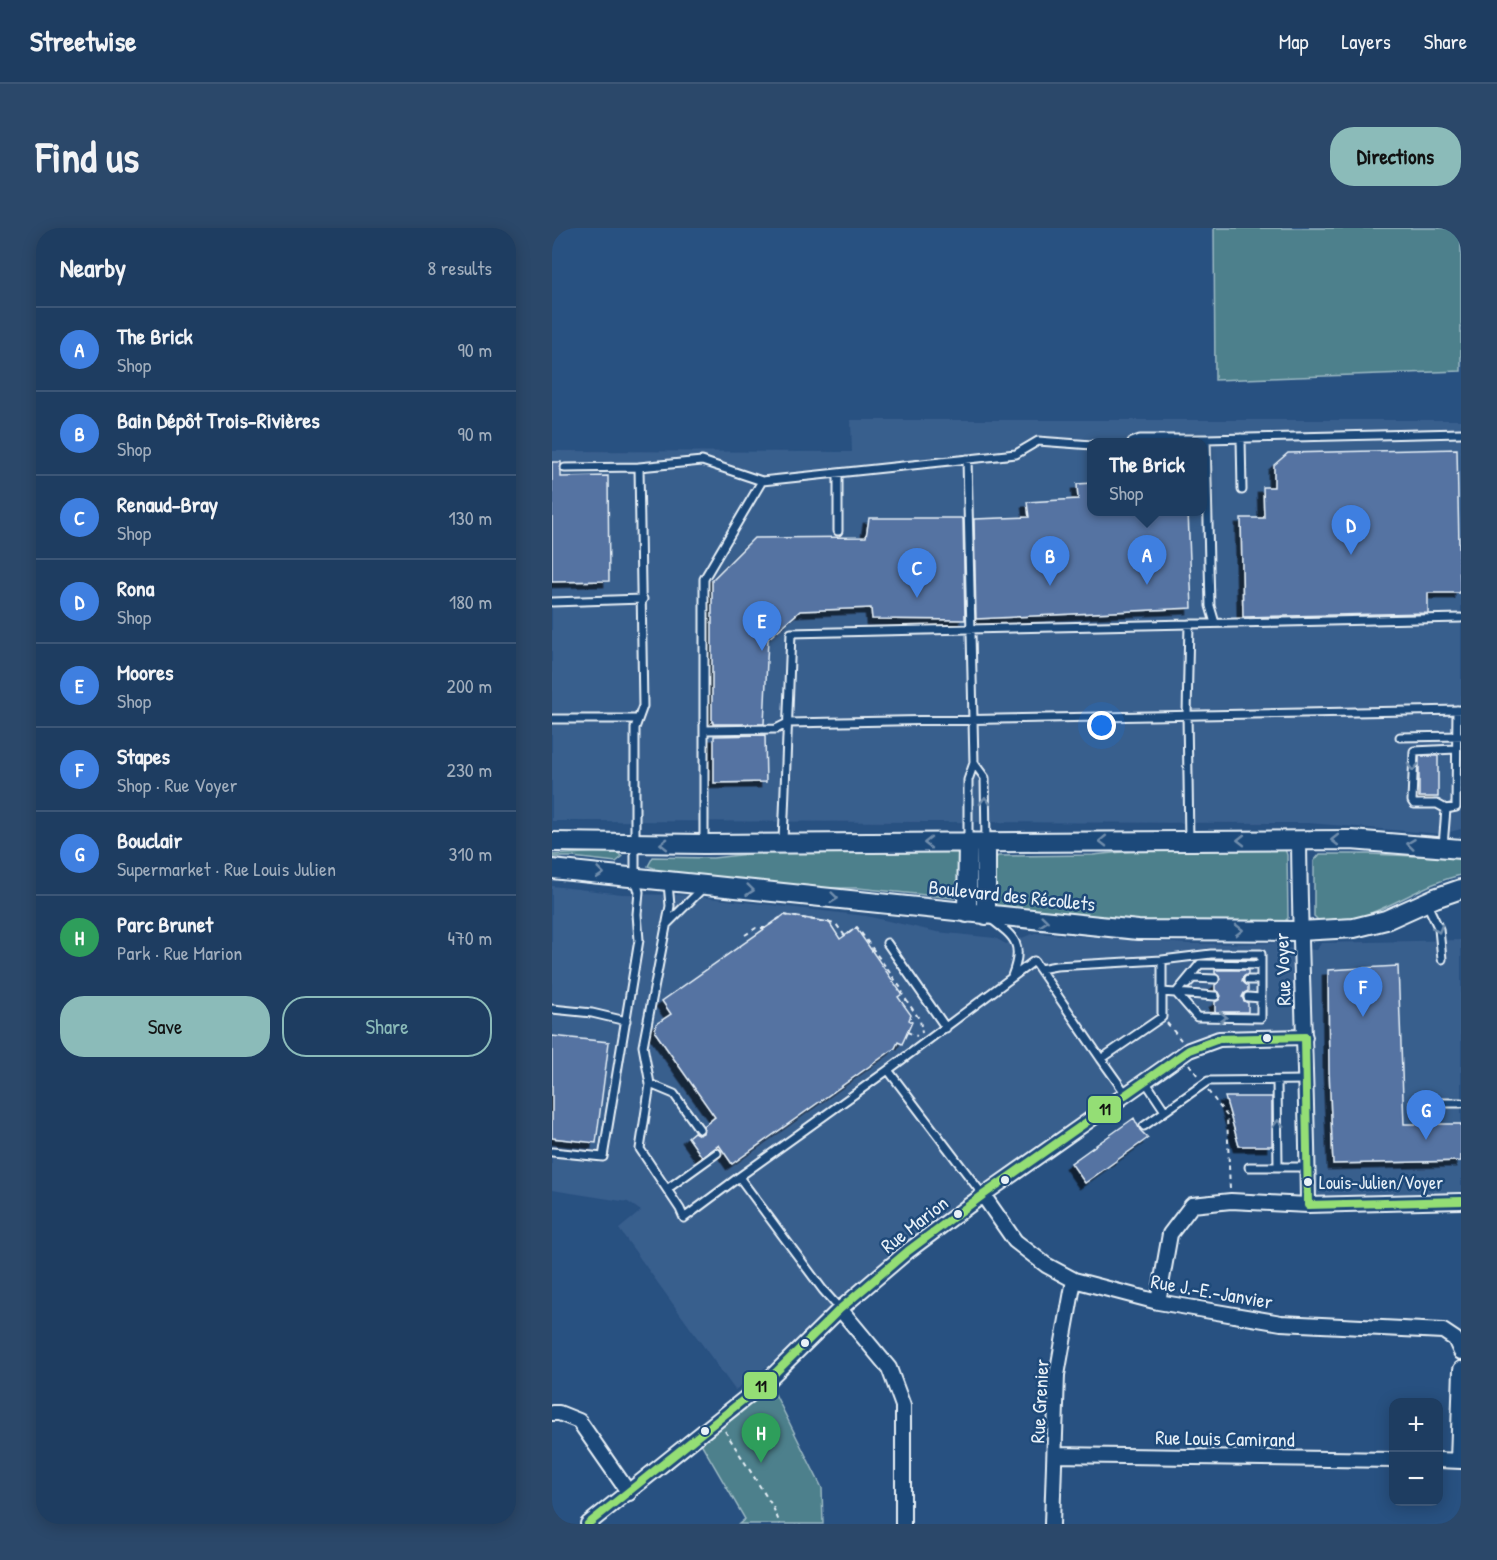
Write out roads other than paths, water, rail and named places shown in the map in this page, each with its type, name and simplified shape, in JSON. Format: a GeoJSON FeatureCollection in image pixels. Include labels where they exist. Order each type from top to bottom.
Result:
{"type":"FeatureCollection","features":[{"type":"Feature","properties":{"kind":"main road"},"geometry":{"type":"LineString","coordinates":[[552,842],[783,844],[1370,840],[1461,849]]}},
{"type":"Feature","properties":{"kind":"main road"},"geometry":{"type":"LineString","coordinates":[[967,913],[977,843]]}},
{"type":"Feature","properties":{"kind":"main road"},"geometry":{"type":"LineString","coordinates":[[977,843],[986,915]]}},
{"type":"Feature","properties":{"kind":"main road","name":"Boulevard des Récollets"},"geometry":{"type":"LineString","coordinates":[[552,869],[1138,930],[1344,929],[1392,918],[1461,889]]}},
{"type":"Feature","properties":{"kind":"street","name":"Rue Voyer"},"geometry":{"type":"LineString","coordinates":[[1299,840],[1308,1205]]}},
{"type":"Feature","properties":{"kind":"street","name":"Rue Marion"},"geometry":{"type":"LineString","coordinates":[[588,1524],[768,1380],[840,1309],[908,1251],[1185,1052],[1219,1039],[1305,1037]]}},
{"type":"Feature","properties":{"kind":"street","name":"Rue J.-E.-Janvier"},"geometry":{"type":"LineString","coordinates":[[983,1195],[1015,1241],[1046,1265],[1074,1280],[1158,1302],[1281,1323],[1443,1331],[1455,1338],[1461,1352]]}},
{"type":"Feature","properties":{"kind":"street"},"geometry":{"type":"LineString","coordinates":[[1158,1302],[1170,1234],[1192,1205],[1231,1201],[1308,1205],[1461,1201]]}},
{"type":"Feature","properties":{"kind":"street","name":"Rue Grenier"},"geometry":{"type":"LineString","coordinates":[[1052,1524],[1057,1375],[1074,1280]]}},
{"type":"Feature","properties":{"kind":"street"},"geometry":{"type":"LineString","coordinates":[[840,1309],[889,1368],[903,1406],[903,1524]]}},
{"type":"Feature","properties":{"kind":"street"},"geometry":{"type":"LineString","coordinates":[[1443,1460],[1460,1461],[1461,1369]]}},
{"type":"Feature","properties":{"kind":"street"},"geometry":{"type":"LineString","coordinates":[[552,1413],[559,1413],[579,1421],[628,1492]]}},
{"type":"Feature","properties":{"kind":"street","name":"Rue Louis Camirand"},"geometry":{"type":"LineString","coordinates":[[1055,1455],[1389,1460]]}},
{"type":"Feature","properties":{"kind":"lane"},"geometry":{"type":"LineString","coordinates":[[1207,439],[1461,434]]}},
{"type":"Feature","properties":{"kind":"lane"},"geometry":{"type":"LineString","coordinates":[[1241,438],[1242,490]]}},
{"type":"Feature","properties":{"kind":"lane"},"geometry":{"type":"LineString","coordinates":[[565,468],[639,467],[702,461],[762,481],[1016,454],[1038,441],[1087,445]]}},
{"type":"Feature","properties":{"kind":"lane"},"geometry":{"type":"LineString","coordinates":[[967,459],[974,719],[974,763],[968,780],[977,843]]}},
{"type":"Feature","properties":{"kind":"lane"},"geometry":{"type":"LineString","coordinates":[[552,1152],[603,1158],[639,940],[637,914],[639,892],[635,877],[635,728],[643,706],[643,599],[639,467]]}},
{"type":"Feature","properties":{"kind":"lane"},"geometry":{"type":"LineString","coordinates":[[838,473],[838,531]]}},
{"type":"Feature","properties":{"kind":"lane"},"geometry":{"type":"LineString","coordinates":[[704,844],[704,579],[762,481]]}},
{"type":"Feature","properties":{"kind":"lane"},"geometry":{"type":"LineString","coordinates":[[1207,481],[1210,606],[1215,623]]}},
{"type":"Feature","properties":{"kind":"lane"},"geometry":{"type":"LineString","coordinates":[[552,602],[643,599]]}},
{"type":"Feature","properties":{"kind":"lane"},"geometry":{"type":"LineString","coordinates":[[783,844],[790,633],[1461,618]]}},
{"type":"Feature","properties":{"kind":"lane"},"geometry":{"type":"LineString","coordinates":[[1189,624],[1187,714],[1189,840]]}},
{"type":"Feature","properties":{"kind":"lane"},"geometry":{"type":"LineString","coordinates":[[705,730],[776,729],[788,723],[1459,710],[1460,736],[1456,749],[1456,807],[1446,809],[1437,804],[1417,804],[1412,801],[1413,754],[1419,750],[1456,749]]}},
{"type":"Feature","properties":{"kind":"lane"},"geometry":{"type":"LineString","coordinates":[[552,719],[638,719]]}},
{"type":"Feature","properties":{"kind":"lane"},"geometry":{"type":"LineString","coordinates":[[1400,737],[1460,736]]}},
{"type":"Feature","properties":{"kind":"lane"},"geometry":{"type":"LineString","coordinates":[[974,763],[985,778],[977,843]]}},
{"type":"Feature","properties":{"kind":"lane"},"geometry":{"type":"LineString","coordinates":[[1443,848],[1446,809]]}},
{"type":"Feature","properties":{"kind":"lane"},"geometry":{"type":"LineString","coordinates":[[668,880],[670,901],[643,1046],[650,1084],[640,1149],[684,1218],[946,1028],[1034,961],[1126,1094]]}},
{"type":"Feature","properties":{"kind":"lane"},"geometry":{"type":"LineString","coordinates":[[666,925],[706,885]]}},
{"type":"Feature","properties":{"kind":"lane"},"geometry":{"type":"LineString","coordinates":[[1426,902],[1439,929],[1442,959]]}},
{"type":"Feature","properties":{"kind":"lane"},"geometry":{"type":"LineString","coordinates":[[986,915],[1012,935],[1016,942],[1017,959],[1011,979]]}},
{"type":"Feature","properties":{"kind":"lane"},"geometry":{"type":"LineString","coordinates":[[887,943],[946,1028]]}},
{"type":"Feature","properties":{"kind":"lane"},"geometry":{"type":"LineString","coordinates":[[1040,969],[1211,954],[1261,954],[1261,1018],[1197,1017],[1176,993]]}},
{"type":"Feature","properties":{"kind":"lane"},"geometry":{"type":"LineString","coordinates":[[1101,1059],[1162,1017],[1162,960]]}},
{"type":"Feature","properties":{"kind":"lane"},"geometry":{"type":"LineString","coordinates":[[1176,993],[1200,964],[1261,965]]}},
{"type":"Feature","properties":{"kind":"lane"},"geometry":{"type":"LineString","coordinates":[[1176,993],[1193,978],[1215,979]]}},
{"type":"Feature","properties":{"kind":"lane"},"geometry":{"type":"LineString","coordinates":[[1248,980],[1261,980]]}},
{"type":"Feature","properties":{"kind":"lane"},"geometry":{"type":"LineString","coordinates":[[1162,992],[1215,996]]}},
{"type":"Feature","properties":{"kind":"lane"},"geometry":{"type":"LineString","coordinates":[[1248,997],[1261,998]]}},
{"type":"Feature","properties":{"kind":"lane"},"geometry":{"type":"LineString","coordinates":[[552,1009],[592,1012],[626,1021]]}},
{"type":"Feature","properties":{"kind":"lane"},"geometry":{"type":"LineString","coordinates":[[888,1070],[983,1195]]}},
{"type":"Feature","properties":{"kind":"lane"},"geometry":{"type":"LineString","coordinates":[[1144,1126],[1208,1081],[1305,1080]]}},
{"type":"Feature","properties":{"kind":"lane"},"geometry":{"type":"LineString","coordinates":[[1145,1081],[1165,1111]]}},
{"type":"Feature","properties":{"kind":"lane"},"geometry":{"type":"LineString","coordinates":[[1277,1081],[1278,1167]]}},
{"type":"Feature","properties":{"kind":"lane"},"geometry":{"type":"LineString","coordinates":[[650,1084],[674,1094],[699,1129]]}},
{"type":"Feature","properties":{"kind":"lane"},"geometry":{"type":"LineString","coordinates":[[1414,1103],[1461,1103]]}},
{"type":"Feature","properties":{"kind":"lane"},"geometry":{"type":"LineString","coordinates":[[667,1189],[717,1153]]}},
{"type":"Feature","properties":{"kind":"lane"},"geometry":{"type":"LineString","coordinates":[[1249,1167],[1307,1167]]}},
{"type":"Feature","properties":{"kind":"lane"},"geometry":{"type":"LineString","coordinates":[[738,1177],[823,1290],[840,1309]]}},
{"type":"Feature","properties":{"kind":"place","name":"Rona"},"geometry":{"type":"Point","coordinates":[1351,555]}},
{"type":"Feature","properties":{"kind":"place","name":"The Brick"},"geometry":{"type":"Point","coordinates":[1147,585]}},
{"type":"Feature","properties":{"kind":"place","name":"Bain Dépôt Trois-Rivières"},"geometry":{"type":"Point","coordinates":[1050,586]}},
{"type":"Feature","properties":{"kind":"place","name":"Renaud-Bray"},"geometry":{"type":"Point","coordinates":[917,598]}},
{"type":"Feature","properties":{"kind":"place","name":"Moores"},"geometry":{"type":"Point","coordinates":[762,651]}},
{"type":"Feature","properties":{"kind":"place","name":"Stapes"},"geometry":{"type":"Point","coordinates":[1363,1017]}},
{"type":"Feature","properties":{"kind":"place","name":"Bouclair"},"geometry":{"type":"Point","coordinates":[1426,1140]}},
{"type":"Feature","properties":{"kind":"place","name":"Louis-Julien/Voyer"},"geometry":{"type":"Point","coordinates":[1308,1182]}},
{"type":"Feature","properties":{"kind":"place","name":"Parc Brunet"},"geometry":{"type":"Point","coordinates":[761,1463]}}]}
